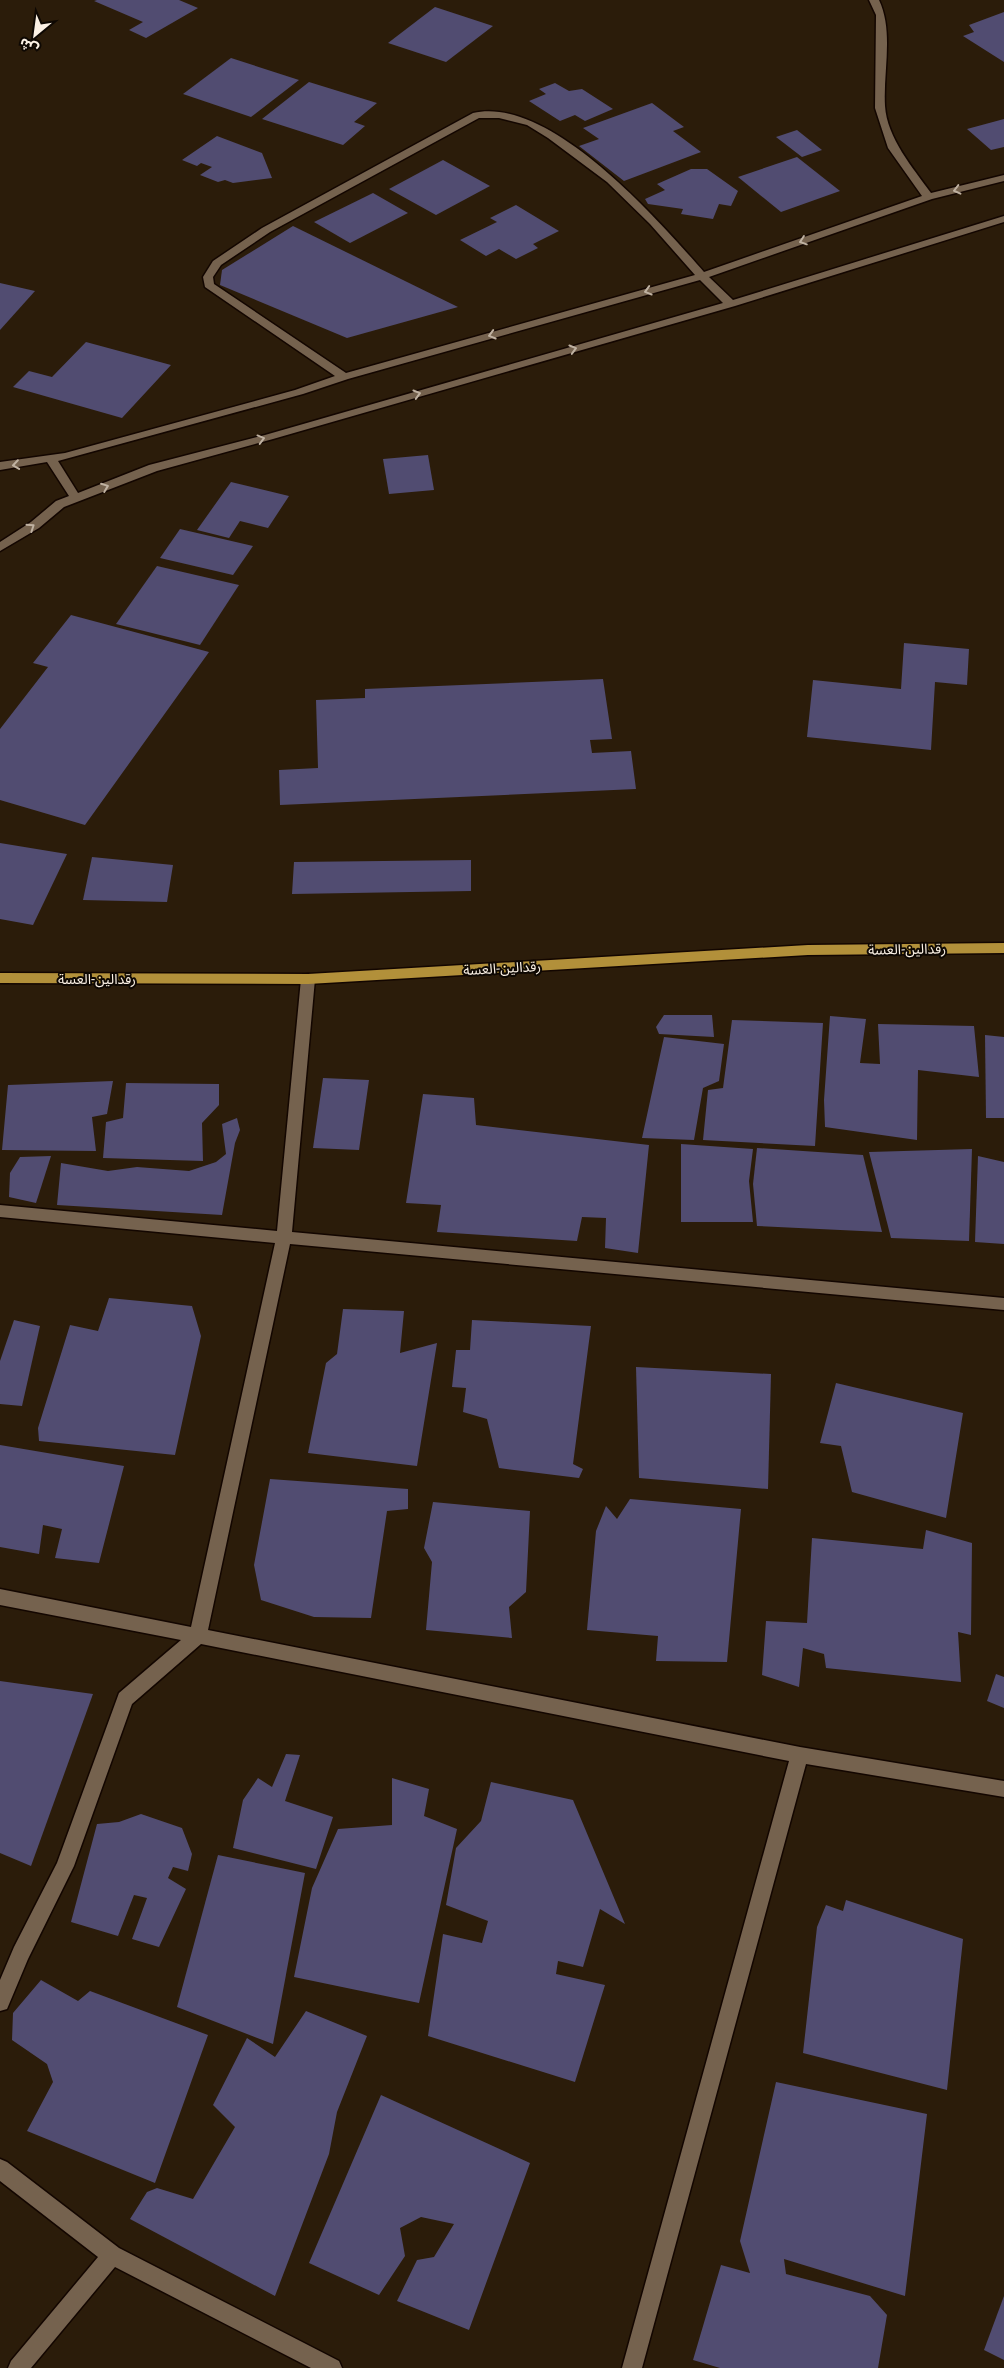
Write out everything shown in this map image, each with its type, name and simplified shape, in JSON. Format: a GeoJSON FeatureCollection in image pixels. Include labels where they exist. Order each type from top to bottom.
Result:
{"type":"FeatureCollection","features":[{"type":"Feature","properties":{"kind":"main road","name":"رقدالين-العسة"},"geometry":{"type":"LineString","coordinates":[[0,978],[308,979],[808,950],[1004,948]]}},
{"type":"Feature","properties":{"kind":"street"},"geometry":{"type":"LineString","coordinates":[[874,0],[881,15],[880,108],[894,148],[928,197]]}},
{"type":"Feature","properties":{"kind":"street"},"geometry":{"type":"LineString","coordinates":[[344,377],[209,284],[208,277],[217,264],[266,230],[477,115],[499,115],[531,123],[552,136],[611,180],[654,222],[702,276],[731,304]]}},
{"type":"Feature","properties":{"kind":"street"},"geometry":{"type":"LineString","coordinates":[[0,466],[51,459],[290,395],[344,377],[702,276],[928,197],[1004,178]]}},
{"type":"Feature","properties":{"kind":"street"},"geometry":{"type":"LineString","coordinates":[[0,546],[35,524],[60,504],[153,468],[269,437],[731,304],[1004,219]]}},
{"type":"Feature","properties":{"kind":"street"},"geometry":{"type":"LineString","coordinates":[[51,459],[76,498]]}},
{"type":"Feature","properties":{"kind":"street"},"geometry":{"type":"LineString","coordinates":[[0,2002],[21,1953],[65,1866],[125,1699],[198,1636],[284,1238],[308,979]]}},
{"type":"Feature","properties":{"kind":"street"},"geometry":{"type":"LineString","coordinates":[[0,1212],[1004,1304]]}},
{"type":"Feature","properties":{"kind":"street"},"geometry":{"type":"LineString","coordinates":[[0,1598],[800,1755],[1004,1789]]}},
{"type":"Feature","properties":{"kind":"street"},"geometry":{"type":"LineString","coordinates":[[632,2368],[800,1755]]}},
{"type":"Feature","properties":{"kind":"street"},"geometry":{"type":"LineString","coordinates":[[0,2170],[112,2256],[332,2368]]}},
{"type":"Feature","properties":{"kind":"street"},"geometry":{"type":"LineString","coordinates":[[18,2368],[112,2256]]}},
{"type":"Feature","properties":{"kind":"building"},"geometry":{"type":"Polygon","coordinates":[[[179,0],[198,8],[146,38],[129,30],[143,22],[94,1],[179,0]]]}},
{"type":"Feature","properties":{"kind":"building"},"geometry":{"type":"Polygon","coordinates":[[[435,7],[493,26],[446,62],[388,43],[435,7]]]}},
{"type":"Feature","properties":{"kind":"building"},"geometry":{"type":"Polygon","coordinates":[[[1004,12],[1004,62],[963,36],[974,32],[969,25],[1004,12]]]}},
{"type":"Feature","properties":{"kind":"building"},"geometry":{"type":"Polygon","coordinates":[[[231,58],[299,80],[251,117],[183,94],[231,58]]]}},
{"type":"Feature","properties":{"kind":"building"},"geometry":{"type":"Polygon","coordinates":[[[309,82],[377,103],[354,122],[365,126],[343,145],[262,119],[309,82]]]}},
{"type":"Feature","properties":{"kind":"building"},"geometry":{"type":"Polygon","coordinates":[[[555,83],[569,91],[582,89],[613,109],[585,121],[575,115],[560,121],[529,101],[546,94],[539,89],[555,83]]]}},
{"type":"Feature","properties":{"kind":"building"},"geometry":{"type":"Polygon","coordinates":[[[652,103],[684,127],[673,131],[701,152],[624,181],[579,146],[599,139],[583,128],[652,103]]]}},
{"type":"Feature","properties":{"kind":"building"},"geometry":{"type":"Polygon","coordinates":[[[1004,119],[1004,147],[991,150],[967,129],[1004,119]]]}},
{"type":"Feature","properties":{"kind":"building"},"geometry":{"type":"Polygon","coordinates":[[[797,130],[822,150],[802,157],[776,137],[797,130]]]}},
{"type":"Feature","properties":{"kind":"building"},"geometry":{"type":"Polygon","coordinates":[[[217,136],[262,153],[272,178],[233,183],[225,180],[218,182],[200,175],[212,167],[201,163],[197,166],[182,160],[217,136]]]}},
{"type":"Feature","properties":{"kind":"building"},"geometry":{"type":"Polygon","coordinates":[[[797,157],[840,191],[781,212],[738,177],[797,157]]]}},
{"type":"Feature","properties":{"kind":"building"},"geometry":{"type":"Polygon","coordinates":[[[443,160],[490,186],[436,215],[389,189],[443,160]]]}},
{"type":"Feature","properties":{"kind":"building"},"geometry":{"type":"Polygon","coordinates":[[[691,169],[707,169],[738,191],[731,206],[719,204],[713,219],[681,214],[683,209],[648,204],[645,199],[665,190],[657,184],[691,169]]]}},
{"type":"Feature","properties":{"kind":"building"},"geometry":{"type":"Polygon","coordinates":[[[373,193],[408,213],[350,243],[314,222],[373,193]]]}},
{"type":"Feature","properties":{"kind":"building"},"geometry":{"type":"Polygon","coordinates":[[[516,205],[559,231],[533,244],[538,248],[516,259],[499,249],[486,256],[460,240],[497,222],[490,218],[516,205]]]}},
{"type":"Feature","properties":{"kind":"building"},"geometry":{"type":"Polygon","coordinates":[[[293,226],[458,307],[347,338],[220,285],[222,270],[293,226]]]}},
{"type":"Feature","properties":{"kind":"building"},"geometry":{"type":"Polygon","coordinates":[[[0,283],[35,291],[0,330],[0,283]]]}},
{"type":"Feature","properties":{"kind":"building"},"geometry":{"type":"Polygon","coordinates":[[[86,342],[171,365],[122,418],[13,387],[29,371],[52,377],[86,342]]]}},
{"type":"Feature","properties":{"kind":"building"},"geometry":{"type":"Polygon","coordinates":[[[428,455],[434,490],[389,494],[383,459],[428,455]]]}},
{"type":"Feature","properties":{"kind":"building"},"geometry":{"type":"Polygon","coordinates":[[[231,482],[289,496],[268,528],[240,521],[229,538],[197,530],[231,482]]]}},
{"type":"Feature","properties":{"kind":"building"},"geometry":{"type":"Polygon","coordinates":[[[180,529],[253,546],[233,575],[160,558],[180,529]]]}},
{"type":"Feature","properties":{"kind":"building"},"geometry":{"type":"Polygon","coordinates":[[[157,566],[239,585],[200,645],[116,624],[157,566]]]}},
{"type":"Feature","properties":{"kind":"building"},"geometry":{"type":"Polygon","coordinates":[[[71,615],[209,652],[85,825],[0,800],[0,729],[48,667],[33,663],[71,615]]]}},
{"type":"Feature","properties":{"kind":"building"},"geometry":{"type":"Polygon","coordinates":[[[904,643],[969,649],[967,685],[935,682],[931,750],[807,737],[813,680],[901,689],[904,643]]]}},
{"type":"Feature","properties":{"kind":"building"},"geometry":{"type":"Polygon","coordinates":[[[603,679],[612,739],[590,740],[592,753],[631,751],[636,789],[280,805],[279,770],[318,768],[316,700],[365,698],[365,689],[603,679]]]}},
{"type":"Feature","properties":{"kind":"building"},"geometry":{"type":"Polygon","coordinates":[[[0,843],[67,854],[33,925],[0,919],[0,843]]]}},
{"type":"Feature","properties":{"kind":"building"},"geometry":{"type":"Polygon","coordinates":[[[92,857],[173,865],[167,902],[83,900],[92,857]]]}},
{"type":"Feature","properties":{"kind":"building"},"geometry":{"type":"Polygon","coordinates":[[[471,860],[471,891],[292,894],[294,862],[471,860]]]}},
{"type":"Feature","properties":{"kind":"building"},"geometry":{"type":"Polygon","coordinates":[[[664,1015],[712,1015],[714,1037],[659,1034],[656,1027],[664,1015]]]}},
{"type":"Feature","properties":{"kind":"building"},"geometry":{"type":"Polygon","coordinates":[[[830,1016],[866,1019],[860,1063],[880,1064],[878,1024],[974,1026],[979,1077],[918,1070],[917,1140],[825,1127],[824,1100],[830,1016]]]}},
{"type":"Feature","properties":{"kind":"building"},"geometry":{"type":"Polygon","coordinates":[[[732,1020],[823,1023],[815,1146],[703,1140],[708,1090],[723,1088],[732,1020]]]}},
{"type":"Feature","properties":{"kind":"building"},"geometry":{"type":"Polygon","coordinates":[[[985,1035],[1004,1037],[1004,1118],[986,1118],[985,1035]]]}},
{"type":"Feature","properties":{"kind":"building"},"geometry":{"type":"Polygon","coordinates":[[[664,1037],[724,1044],[719,1081],[703,1088],[694,1140],[642,1138],[664,1037]]]}},
{"type":"Feature","properties":{"kind":"building"},"geometry":{"type":"Polygon","coordinates":[[[323,1078],[369,1080],[359,1150],[313,1148],[323,1078]]]}},
{"type":"Feature","properties":{"kind":"building"},"geometry":{"type":"Polygon","coordinates":[[[113,1081],[107,1114],[92,1117],[96,1151],[2,1150],[8,1085],[113,1081]]]}},
{"type":"Feature","properties":{"kind":"building"},"geometry":{"type":"Polygon","coordinates":[[[126,1083],[219,1084],[219,1105],[202,1123],[203,1161],[103,1158],[106,1122],[123,1118],[126,1083]]]}},
{"type":"Feature","properties":{"kind":"building"},"geometry":{"type":"Polygon","coordinates":[[[423,1094],[474,1098],[476,1125],[649,1145],[638,1253],[605,1248],[606,1218],[582,1217],[577,1241],[437,1232],[441,1205],[406,1203],[423,1094]]]}},
{"type":"Feature","properties":{"kind":"building"},"geometry":{"type":"Polygon","coordinates":[[[237,1118],[240,1130],[235,1143],[222,1215],[57,1205],[61,1163],[108,1171],[137,1167],[189,1171],[216,1162],[226,1154],[222,1124],[237,1118]]]}},
{"type":"Feature","properties":{"kind":"building"},"geometry":{"type":"Polygon","coordinates":[[[681,1144],[753,1149],[749,1181],[753,1222],[681,1222],[681,1144]]]}},
{"type":"Feature","properties":{"kind":"building"},"geometry":{"type":"Polygon","coordinates":[[[757,1148],[863,1155],[882,1232],[757,1226],[753,1184],[757,1148]]]}},
{"type":"Feature","properties":{"kind":"building"},"geometry":{"type":"Polygon","coordinates":[[[972,1149],[969,1241],[891,1238],[869,1152],[972,1149]]]}},
{"type":"Feature","properties":{"kind":"building"},"geometry":{"type":"Polygon","coordinates":[[[51,1156],[36,1203],[9,1197],[10,1173],[20,1157],[51,1156]]]}},
{"type":"Feature","properties":{"kind":"building"},"geometry":{"type":"Polygon","coordinates":[[[978,1156],[1004,1162],[1004,1244],[975,1242],[978,1156]]]}},
{"type":"Feature","properties":{"kind":"building"},"geometry":{"type":"Polygon","coordinates":[[[109,1298],[192,1306],[201,1336],[175,1455],[39,1441],[38,1428],[70,1325],[98,1331],[109,1298]]]}},
{"type":"Feature","properties":{"kind":"building"},"geometry":{"type":"Polygon","coordinates":[[[343,1309],[404,1311],[400,1353],[437,1343],[417,1466],[308,1453],[326,1363],[337,1354],[343,1309]]]}},
{"type":"Feature","properties":{"kind":"building"},"geometry":{"type":"Polygon","coordinates":[[[14,1320],[40,1326],[22,1406],[0,1404],[0,1361],[14,1320]]]}},
{"type":"Feature","properties":{"kind":"building"},"geometry":{"type":"Polygon","coordinates":[[[472,1320],[591,1326],[573,1464],[583,1469],[579,1478],[499,1468],[487,1419],[463,1412],[466,1388],[452,1387],[456,1350],[470,1350],[472,1320]]]}},
{"type":"Feature","properties":{"kind":"building"},"geometry":{"type":"Polygon","coordinates":[[[636,1367],[771,1374],[768,1489],[639,1478],[636,1367]]]}},
{"type":"Feature","properties":{"kind":"building"},"geometry":{"type":"Polygon","coordinates":[[[836,1383],[963,1413],[946,1518],[852,1492],[841,1446],[820,1443],[836,1383]]]}},
{"type":"Feature","properties":{"kind":"building"},"geometry":{"type":"Polygon","coordinates":[[[0,1445],[124,1466],[99,1563],[55,1558],[62,1529],[43,1525],[39,1554],[0,1547],[0,1445]]]}},
{"type":"Feature","properties":{"kind":"building"},"geometry":{"type":"Polygon","coordinates":[[[270,1479],[408,1489],[408,1509],[387,1511],[371,1618],[314,1617],[261,1600],[254,1565],[270,1479]]]}},
{"type":"Feature","properties":{"kind":"building"},"geometry":{"type":"Polygon","coordinates":[[[630,1499],[741,1509],[727,1662],[656,1661],[658,1636],[587,1630],[596,1531],[606,1506],[617,1519],[630,1499]]]}},
{"type":"Feature","properties":{"kind":"building"},"geometry":{"type":"Polygon","coordinates":[[[433,1502],[530,1511],[526,1592],[509,1607],[512,1638],[426,1630],[432,1562],[424,1548],[433,1502]]]}},
{"type":"Feature","properties":{"kind":"building"},"geometry":{"type":"Polygon","coordinates":[[[926,1530],[972,1543],[971,1635],[958,1632],[961,1682],[826,1668],[824,1654],[803,1648],[799,1687],[762,1675],[766,1621],[807,1623],[812,1538],[923,1549],[926,1530]]]}},
{"type":"Feature","properties":{"kind":"building"},"geometry":{"type":"Polygon","coordinates":[[[996,1674],[1004,1677],[1004,1708],[987,1701],[996,1674]]]}},
{"type":"Feature","properties":{"kind":"building"},"geometry":{"type":"Polygon","coordinates":[[[0,1681],[93,1694],[31,1866],[0,1853],[0,1681]]]}},
{"type":"Feature","properties":{"kind":"building"},"geometry":{"type":"Polygon","coordinates":[[[286,1754],[300,1755],[285,1801],[333,1817],[316,1869],[233,1848],[243,1800],[258,1778],[272,1787],[286,1754]]]}},
{"type":"Feature","properties":{"kind":"building"},"geometry":{"type":"Polygon","coordinates":[[[392,1778],[429,1789],[424,1816],[457,1829],[419,2003],[294,1977],[312,1888],[338,1829],[392,1825],[392,1778]]]}},
{"type":"Feature","properties":{"kind":"building"},"geometry":{"type":"Polygon","coordinates":[[[491,1782],[573,1800],[625,1924],[600,1909],[583,1967],[558,1961],[556,1974],[605,1985],[575,2082],[428,2036],[443,1934],[482,1943],[488,1921],[446,1905],[456,1848],[481,1821],[491,1782]]]}},
{"type":"Feature","properties":{"kind":"building"},"geometry":{"type":"Polygon","coordinates":[[[141,1814],[182,1828],[192,1854],[188,1871],[173,1867],[168,1878],[186,1889],[159,1947],[132,1939],[147,1898],[134,1895],[118,1936],[71,1922],[97,1824],[119,1822],[141,1814]]]}},
{"type":"Feature","properties":{"kind":"building"},"geometry":{"type":"Polygon","coordinates":[[[218,1855],[305,1873],[273,2044],[177,2007],[218,1855]]]}},
{"type":"Feature","properties":{"kind":"building"},"geometry":{"type":"Polygon","coordinates":[[[846,1900],[963,1939],[947,2090],[803,2053],[817,1927],[826,1905],[843,1911],[846,1900]]]}},
{"type":"Feature","properties":{"kind":"building"},"geometry":{"type":"Polygon","coordinates":[[[41,1980],[78,2001],[90,1991],[208,2035],[155,2183],[27,2131],[53,2082],[47,2064],[12,2040],[13,2013],[41,1980]]]}},
{"type":"Feature","properties":{"kind":"building"},"geometry":{"type":"Polygon","coordinates":[[[306,2011],[367,2036],[337,2112],[329,2154],[275,2296],[130,2219],[147,2192],[157,2188],[193,2199],[235,2127],[213,2105],[247,2038],[275,2057],[306,2011]]]}},
{"type":"Feature","properties":{"kind":"building"},"geometry":{"type":"Polygon","coordinates":[[[776,2082],[927,2114],[905,2296],[784,2259],[786,2274],[870,2296],[887,2315],[878,2368],[720,2368],[693,2360],[721,2265],[750,2273],[740,2241],[776,2082]]]}},
{"type":"Feature","properties":{"kind":"building"},"geometry":{"type":"Polygon","coordinates":[[[381,2095],[530,2163],[469,2330],[397,2301],[417,2260],[434,2257],[454,2224],[421,2217],[400,2228],[405,2256],[379,2295],[309,2263],[381,2095]]]}},
{"type":"Feature","properties":{"kind":"building"},"geometry":{"type":"Polygon","coordinates":[[[1004,2296],[1004,2360],[984,2350],[1004,2296]]]}}]}
